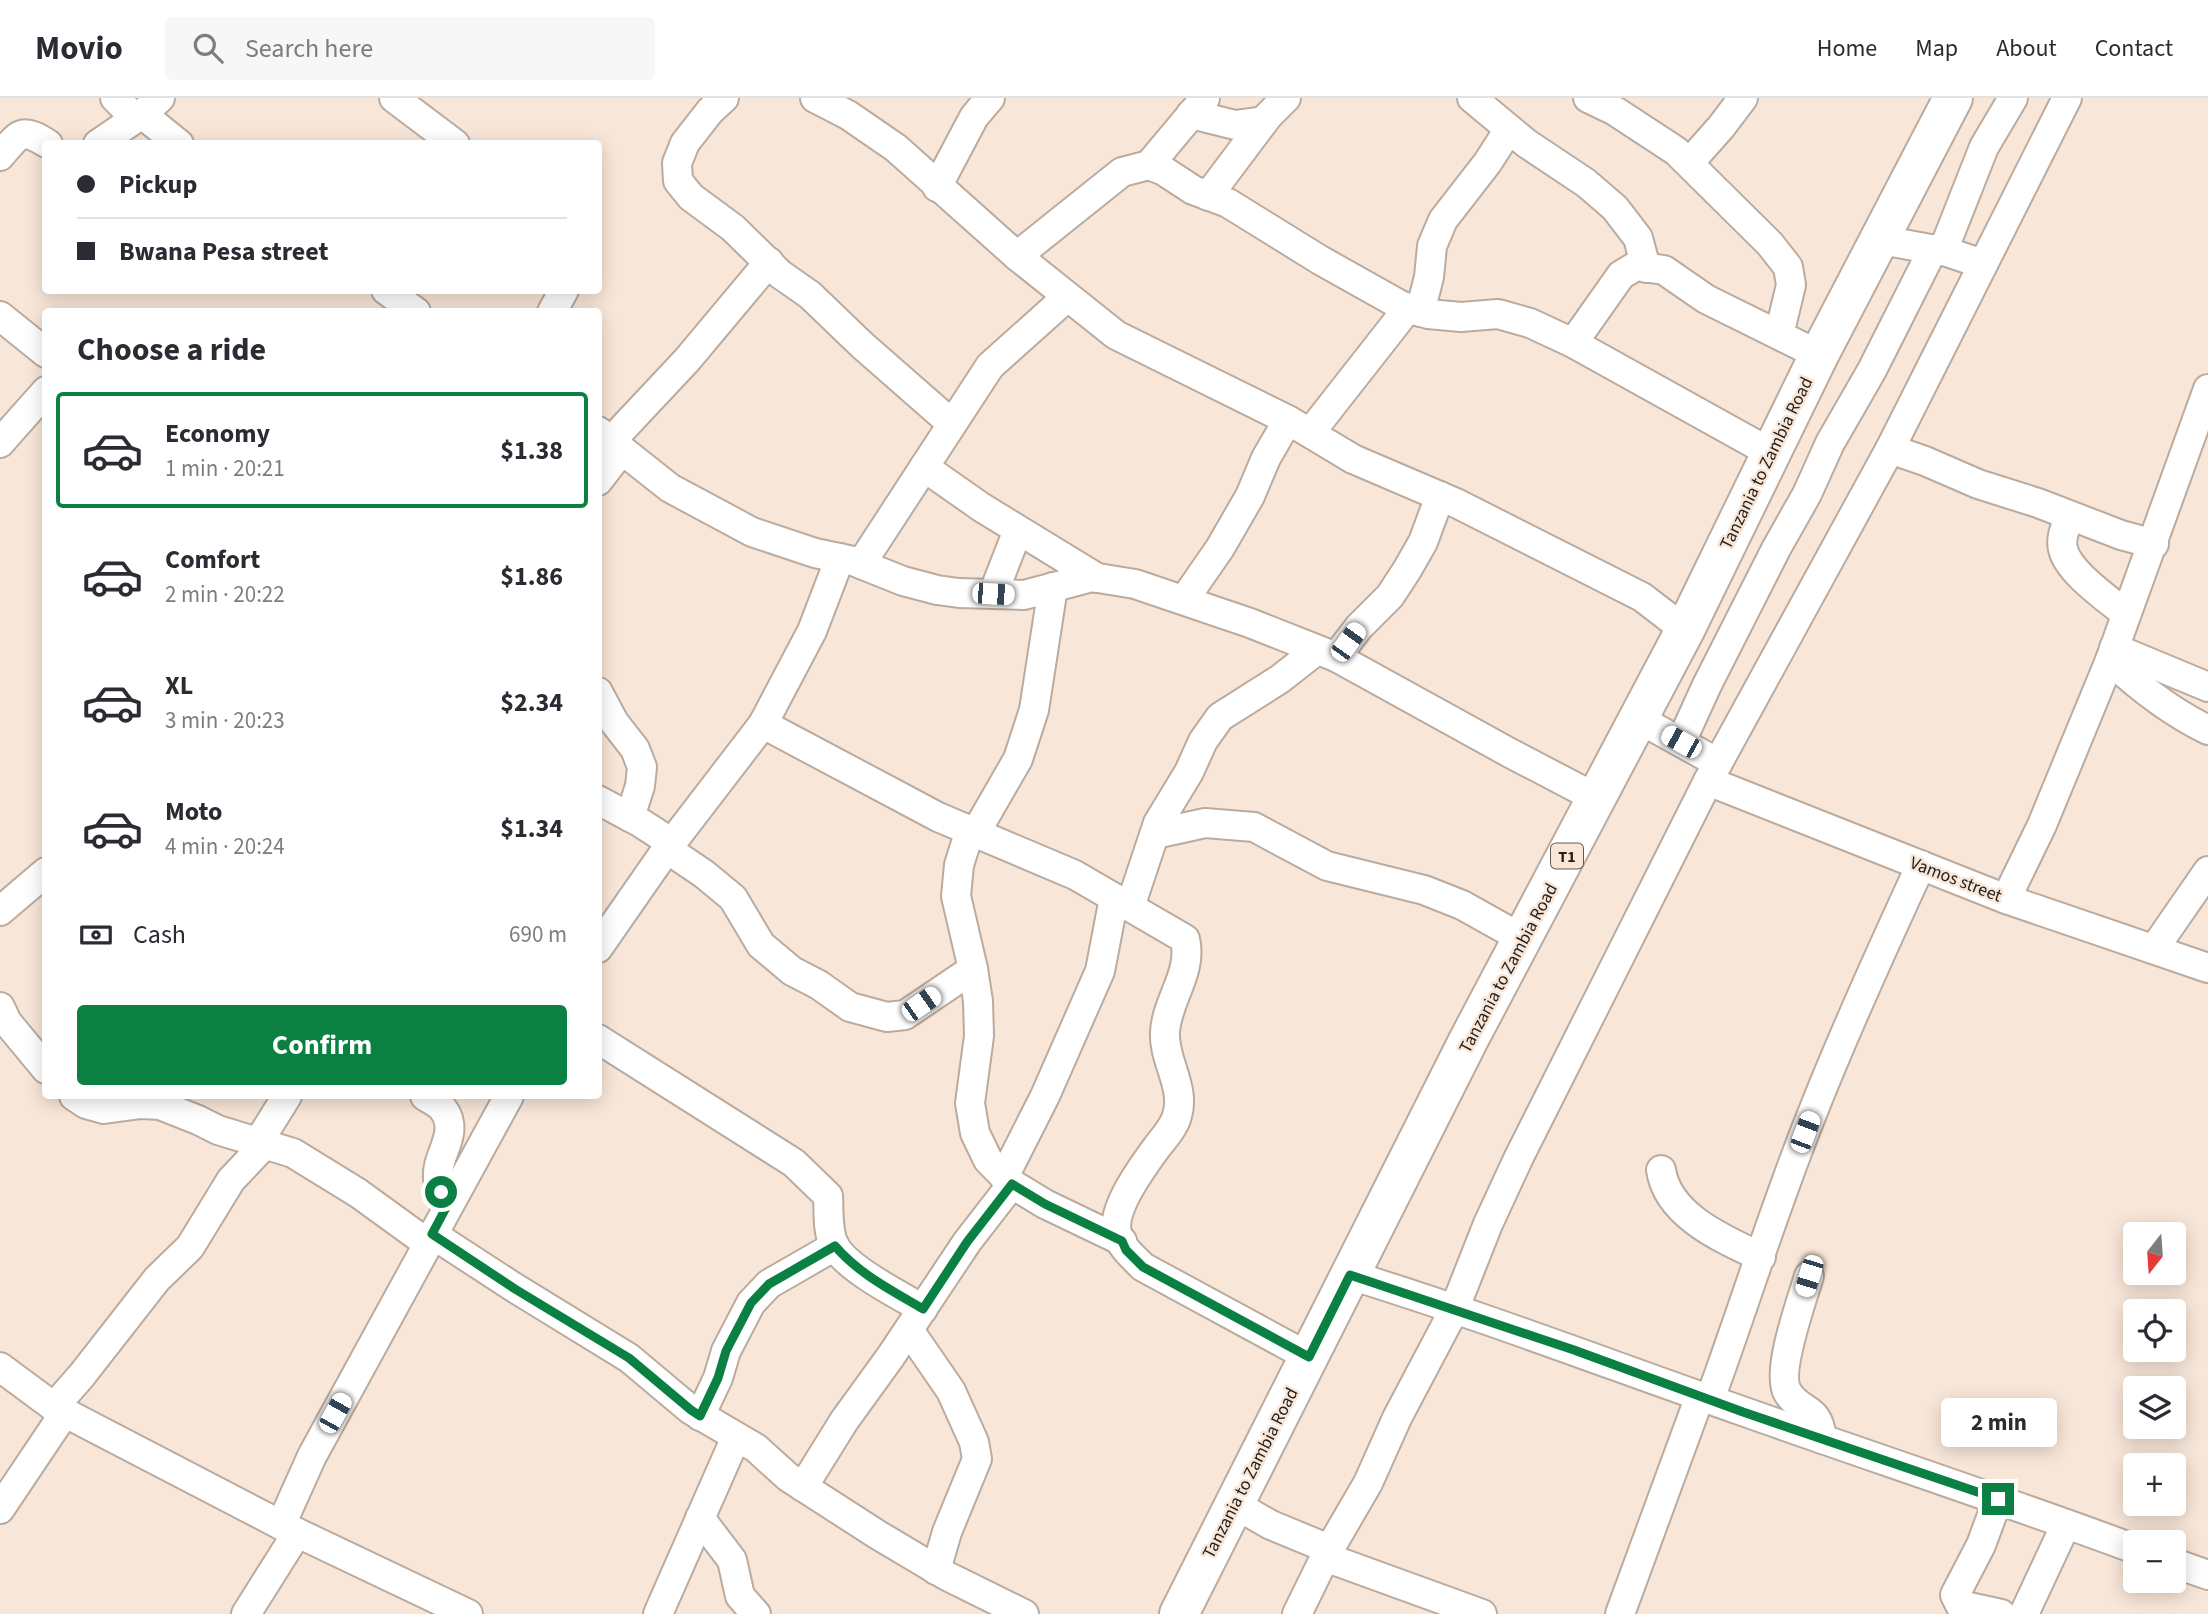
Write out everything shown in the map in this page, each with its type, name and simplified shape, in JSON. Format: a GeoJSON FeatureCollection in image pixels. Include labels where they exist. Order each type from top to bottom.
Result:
{"type":"FeatureCollection","features":[{"type":"Feature","properties":{"kind":"highway","name":"Tanzania to Zambia Road"},"geometry":{"type":"LineString","coordinates":[[1179,1614],[1469,1038],[1598,799],[1685,630],[1819,355],[1953,98]]}},
{"type":"Feature","properties":{"kind":"street"},"geometry":{"type":"LineString","coordinates":[[114,98],[146,110],[175,140]]}},
{"type":"Feature","properties":{"kind":"street"},"geometry":{"type":"LineString","coordinates":[[394,98],[450,140]]}},
{"type":"Feature","properties":{"kind":"street"},"geometry":{"type":"LineString","coordinates":[[724,98],[685,143],[677,163],[678,181],[691,197],[733,228],[780,274],[810,295],[951,423]]}},
{"type":"Feature","properties":{"kind":"street"},"geometry":{"type":"LineString","coordinates":[[815,98],[848,115],[896,148],[1017,256],[1116,335],[1299,426],[1353,459],[1440,496],[1642,597],[1685,630]]}},
{"type":"Feature","properties":{"kind":"street"},"geometry":{"type":"LineString","coordinates":[[937,187],[974,117],[990,98]]}},
{"type":"Feature","properties":{"kind":"street"},"geometry":{"type":"LineString","coordinates":[[1208,195],[1264,121],[1286,98]]}},
{"type":"Feature","properties":{"kind":"street"},"geometry":{"type":"LineString","coordinates":[[1472,98],[1509,129],[1586,183],[1615,208],[1638,239],[1646,268]]}},
{"type":"Feature","properties":{"kind":"street"},"geometry":{"type":"LineString","coordinates":[[1588,98],[1654,135],[1689,163],[1770,244],[1788,267],[1791,285],[1779,335]]}},
{"type":"Feature","properties":{"kind":"street"},"geometry":{"type":"LineString","coordinates":[[1689,163],[1743,98]]}},
{"type":"Feature","properties":{"kind":"street"},"geometry":{"type":"LineString","coordinates":[[1681,742],[1776,549],[1807,494],[1830,443],[1938,250],[1984,147],[2013,98]]}},
{"type":"Feature","properties":{"kind":"street"},"geometry":{"type":"LineString","coordinates":[[1297,1614],[1327,1553],[1368,1483],[1396,1418],[1454,1310],[1488,1224],[1519,1157],[1713,772],[1890,449],[2067,98]]}},
{"type":"Feature","properties":{"kind":"street"},"geometry":{"type":"LineString","coordinates":[[1149,165],[1189,108],[1235,125],[1264,121]]}},
{"type":"Feature","properties":{"kind":"street"},"geometry":{"type":"LineString","coordinates":[[104,140],[146,110]]}},
{"type":"Feature","properties":{"kind":"street"},"geometry":{"type":"LineString","coordinates":[[1184,600],[1238,517],[1266,458],[1414,310],[1429,277],[1432,246],[1443,220],[1509,129]]}},
{"type":"Feature","properties":{"kind":"street"},"geometry":{"type":"LineString","coordinates":[[0,156],[15,138],[23,134],[33,134],[42,140]]}},
{"type":"Feature","properties":{"kind":"street"},"geometry":{"type":"LineString","coordinates":[[1017,256],[1122,172],[1149,165],[1164,171],[1193,190],[1227,203],[1320,260],[1414,310],[1461,317],[1498,314],[1530,323],[1573,343],[1771,453]]}},
{"type":"Feature","properties":{"kind":"street"},"geometry":{"type":"LineString","coordinates":[[1881,240],[1938,250],[1983,264]]}},
{"type":"Feature","properties":{"kind":"street"},"geometry":{"type":"LineString","coordinates":[[602,469],[611,441],[687,360],[769,262]]}},
{"type":"Feature","properties":{"kind":"street"},"geometry":{"type":"LineString","coordinates":[[1573,343],[1621,275],[1636,266],[1664,270],[1706,299],[1819,355]]}},
{"type":"Feature","properties":{"kind":"street"},"geometry":{"type":"LineString","coordinates":[[391,294],[411,308]]}},
{"type":"Feature","properties":{"kind":"street"},"geometry":{"type":"LineString","coordinates":[[602,942],[669,846],[763,724],[851,561],[924,467],[990,366],[1067,297]]}},
{"type":"Feature","properties":{"kind":"street"},"geometry":{"type":"LineString","coordinates":[[0,316],[42,350]]}},
{"type":"Feature","properties":{"kind":"street"},"geometry":{"type":"LineString","coordinates":[[2006,899],[2042,825],[2112,654],[2208,389]]}},
{"type":"Feature","properties":{"kind":"street"},"geometry":{"type":"LineString","coordinates":[[0,443],[42,396]]}},
{"type":"Feature","properties":{"kind":"street"},"geometry":{"type":"LineString","coordinates":[[611,441],[670,488],[752,532],[815,553],[851,561],[903,581],[937,590],[1024,596],[1092,577],[1135,584],[1250,623],[1327,653],[1598,799]]}},
{"type":"Feature","properties":{"kind":"street"},"geometry":{"type":"LineString","coordinates":[[1890,449],[1978,484],[2121,535],[2154,544]]}},
{"type":"Feature","properties":{"kind":"street"},"geometry":{"type":"LineString","coordinates":[[924,467],[1018,530],[1097,578]]}},
{"type":"Feature","properties":{"kind":"street"},"geometry":{"type":"LineString","coordinates":[[803,1487],[844,1421],[916,1320],[1008,1180],[1100,971],[1122,903],[1158,823],[1189,772],[1203,741],[1220,717],[1327,653],[1390,596],[1423,542],[1440,496]]}},
{"type":"Feature","properties":{"kind":"street"},"geometry":{"type":"LineString","coordinates":[[2069,516],[2063,536],[2063,550],[2072,565],[2126,614]]}},
{"type":"Feature","properties":{"kind":"street"},"geometry":{"type":"LineString","coordinates":[[993,594],[1018,530]]}},
{"type":"Feature","properties":{"kind":"street"},"geometry":{"type":"LineString","coordinates":[[1053,587],[1034,710],[1018,759],[973,831],[958,865],[956,896],[974,969],[978,1001],[979,1036],[970,1103],[975,1133],[988,1160],[1008,1180],[1045,1204],[1122,1241]]}},
{"type":"Feature","properties":{"kind":"street"},"geometry":{"type":"LineString","coordinates":[[2112,654],[2208,687]]}},
{"type":"Feature","properties":{"kind":"street"},"geometry":{"type":"LineString","coordinates":[[2112,654],[2152,696],[2183,718],[2208,730]]}},
{"type":"Feature","properties":{"kind":"street"},"geometry":{"type":"LineString","coordinates":[[602,700],[614,722],[635,750],[642,767],[640,786],[629,817]]}},
{"type":"Feature","properties":{"kind":"street","name":"Vamos street"},"geometry":{"type":"LineString","coordinates":[[1639,719],[1681,742],[1713,772],[1922,865],[2006,899],[2208,968]]}},
{"type":"Feature","properties":{"kind":"street"},"geometry":{"type":"LineString","coordinates":[[763,724],[926,810],[1075,875],[1185,939],[1188,953],[1185,972],[1169,1010],[1164,1034],[1180,1100],[1177,1118],[1146,1161],[1123,1201],[1116,1218],[1117,1233],[1126,1250],[1143,1267],[1309,1357]]}},
{"type":"Feature","properties":{"kind":"street"},"geometry":{"type":"LineString","coordinates":[[602,802],[629,817],[704,874],[733,898],[761,945],[792,971],[819,985],[850,1007],[887,1017],[905,1014],[974,969]]}},
{"type":"Feature","properties":{"kind":"street"},"geometry":{"type":"LineString","coordinates":[[1155,834],[1205,823],[1254,827],[1327,866],[1424,890],[1462,905],[1523,939]]}},
{"type":"Feature","properties":{"kind":"street"},"geometry":{"type":"LineString","coordinates":[[1620,1614],[1761,1258],[1812,1112],[1922,865]]}},
{"type":"Feature","properties":{"kind":"street"},"geometry":{"type":"LineString","coordinates":[[2154,949],[2208,871]]}},
{"type":"Feature","properties":{"kind":"street"},"geometry":{"type":"LineString","coordinates":[[0,911],[42,875]]}},
{"type":"Feature","properties":{"kind":"street"},"geometry":{"type":"LineString","coordinates":[[0,1007],[7,1023],[42,1064]]}},
{"type":"Feature","properties":{"kind":"street"},"geometry":{"type":"LineString","coordinates":[[602,1042],[794,1163],[828,1196],[829,1231],[835,1246],[848,1261],[875,1281],[916,1320],[975,1442],[977,1459],[947,1532],[936,1570]]}},
{"type":"Feature","properties":{"kind":"street"},"geometry":{"type":"LineString","coordinates":[[78,1099],[104,1109],[141,1104],[160,1105],[218,1130],[293,1153],[629,1358],[691,1410],[756,1448],[788,1478],[936,1570],[1024,1614]]}},
{"type":"Feature","properties":{"kind":"street"},"geometry":{"type":"LineString","coordinates":[[0,1509],[60,1409],[157,1279],[190,1247],[231,1180],[263,1142],[285,1099]]}},
{"type":"Feature","properties":{"kind":"street"},"geometry":{"type":"LineString","coordinates":[[429,1099],[442,1108],[449,1122],[450,1135],[438,1169],[438,1181],[448,1204]]}},
{"type":"Feature","properties":{"kind":"street"},"geometry":{"type":"LineString","coordinates":[[246,1614],[289,1529],[312,1456],[507,1099]]}},
{"type":"Feature","properties":{"kind":"street"},"geometry":{"type":"LineString","coordinates":[[1661,1170],[1664,1186],[1672,1199],[1690,1216],[1710,1231],[1761,1258]]}},
{"type":"Feature","properties":{"kind":"street"},"geometry":{"type":"LineString","coordinates":[[700,1416],[718,1378],[726,1351],[751,1303],[769,1284],[835,1246]]}},
{"type":"Feature","properties":{"kind":"street"},"geometry":{"type":"LineString","coordinates":[[1350,1275],[1574,1350],[2123,1545]]}},
{"type":"Feature","properties":{"kind":"street"},"geometry":{"type":"LineString","coordinates":[[1809,1276],[1785,1362],[1785,1384],[1787,1392],[1794,1400],[1816,1416],[1822,1438]]}},
{"type":"Feature","properties":{"kind":"street"},"geometry":{"type":"LineString","coordinates":[[0,1367],[60,1409],[289,1529],[468,1614]]}},
{"type":"Feature","properties":{"kind":"street"},"geometry":{"type":"LineString","coordinates":[[658,1614],[736,1437]]}},
{"type":"Feature","properties":{"kind":"street"},"geometry":{"type":"LineString","coordinates":[[1998,1499],[1981,1545],[1955,1595],[1960,1605],[2001,1614]]}},
{"type":"Feature","properties":{"kind":"street"},"geometry":{"type":"LineString","coordinates":[[1234,1504],[1327,1553],[1482,1614]]}},
{"type":"Feature","properties":{"kind":"street"},"geometry":{"type":"LineString","coordinates":[[699,1518],[732,1560],[740,1596],[756,1614]]}},
{"type":"Feature","properties":{"kind":"street"},"geometry":{"type":"LineString","coordinates":[[2024,1614],[2066,1524]]}},
{"type":"Feature","properties":{"kind":"street"},"geometry":{"type":"LineString","coordinates":[[2186,1567],[2208,1575]]}},
{"type":"Feature","properties":{"kind":"route"},"geometry":{"type":"LineString","coordinates":[[441,1192],[448,1204],[432,1234],[515,1289],[629,1358],[700,1416],[718,1378],[726,1351],[751,1303],[769,1284],[835,1246],[848,1261],[875,1281],[923,1309],[967,1242],[1012,1184],[1045,1204],[1122,1241],[1126,1250],[1143,1267],[1309,1357],[1350,1275],[1574,1350],[1743,1412],[1998,1499]]}}]}
